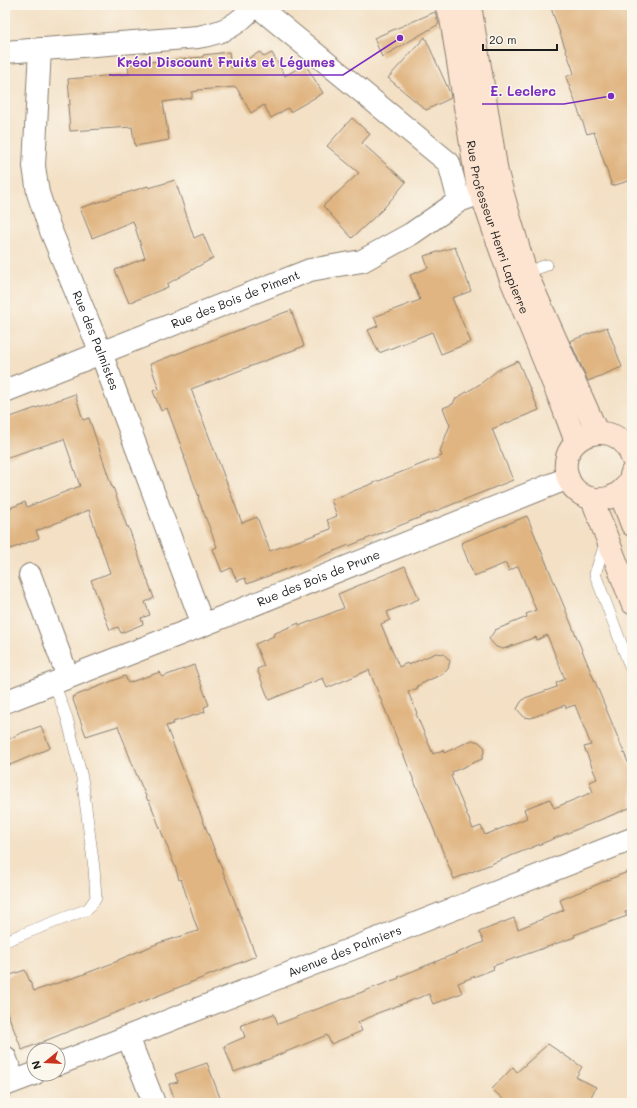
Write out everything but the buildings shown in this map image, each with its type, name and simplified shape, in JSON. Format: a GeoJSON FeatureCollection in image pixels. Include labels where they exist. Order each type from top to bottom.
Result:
{"type":"FeatureCollection","features":[{"type":"Feature","properties":{"kind":"main road","name":"Rue Professeur Henri Lapierre"},"geometry":{"type":"LineString","coordinates":[[446,5],[451,18],[477,182],[491,190]]}},
{"type":"Feature","properties":{"kind":"main road","name":"Rue Professeur Henri Lapierre"},"geometry":{"type":"LineString","coordinates":[[470,5],[497,173],[491,190],[518,275],[576,442]]}},
{"type":"Feature","properties":{"kind":"main road","name":"Rue Professeur Henri Lapierre"},"geometry":{"type":"LineString","coordinates":[[518,275],[597,432]]}},
{"type":"Feature","properties":{"kind":"main road"},"geometry":{"type":"LineString","coordinates":[[632,458],[627,447],[619,439],[608,434],[597,432],[585,435],[576,442],[566,459],[568,478],[572,485],[584,496],[592,499],[602,500],[611,498],[620,493],[626,486],[632,472]]}},
{"type":"Feature","properties":{"kind":"main road"},"geometry":{"type":"LineString","coordinates":[[620,493],[632,525]]}},
{"type":"Feature","properties":{"kind":"main road"},"geometry":{"type":"LineString","coordinates":[[592,499],[632,603]]}},
{"type":"Feature","properties":{"kind":"street"},"geometry":{"type":"LineString","coordinates":[[5,52],[198,37],[214,34],[230,27],[244,17],[255,5],[449,163],[459,201]]}},
{"type":"Feature","properties":{"kind":"street","name":"Rue des Palmistes"},"geometry":{"type":"LineString","coordinates":[[40,49],[34,166],[38,193],[49,226],[101,353],[203,624]]}},
{"type":"Feature","properties":{"kind":"street","name":"Rue des Bois de Piment"},"geometry":{"type":"LineString","coordinates":[[5,391],[310,270],[362,261],[410,234],[459,201],[491,190]]}},
{"type":"Feature","properties":{"kind":"street","name":"Rue des Bois de Prune"},"geometry":{"type":"LineString","coordinates":[[5,702],[568,478]]}},
{"type":"Feature","properties":{"kind":"street"},"geometry":{"type":"LineString","coordinates":[[30,575],[61,680]]}},
{"type":"Feature","properties":{"kind":"street","name":"Avenue des Palmiers"},"geometry":{"type":"LineString","coordinates":[[66,1061],[632,839]]}},
{"type":"Feature","properties":{"kind":"street"},"geometry":{"type":"LineString","coordinates":[[128,1037],[154,1103]]}},
{"type":"Feature","properties":{"kind":"street"},"geometry":{"type":"LineString","coordinates":[[5,1057],[18,1080]]}},
{"type":"Feature","properties":{"kind":"lane"},"geometry":{"type":"LineString","coordinates":[[518,275],[546,266]]}},
{"type":"Feature","properties":{"kind":"lane"},"geometry":{"type":"LineString","coordinates":[[607,538],[595,574],[632,672]]}},
{"type":"Feature","properties":{"kind":"lane"},"geometry":{"type":"LineString","coordinates":[[5,941],[88,909],[96,898],[94,868],[82,778],[67,718],[61,680]]}},
{"type":"Feature","properties":{"kind":"place","name":"Kréol Discount Fruits et Légumes"},"geometry":{"type":"Point","coordinates":[400,38]}},
{"type":"Feature","properties":{"kind":"place","name":"E. Leclerc"},"geometry":{"type":"Point","coordinates":[611,96]}}]}
